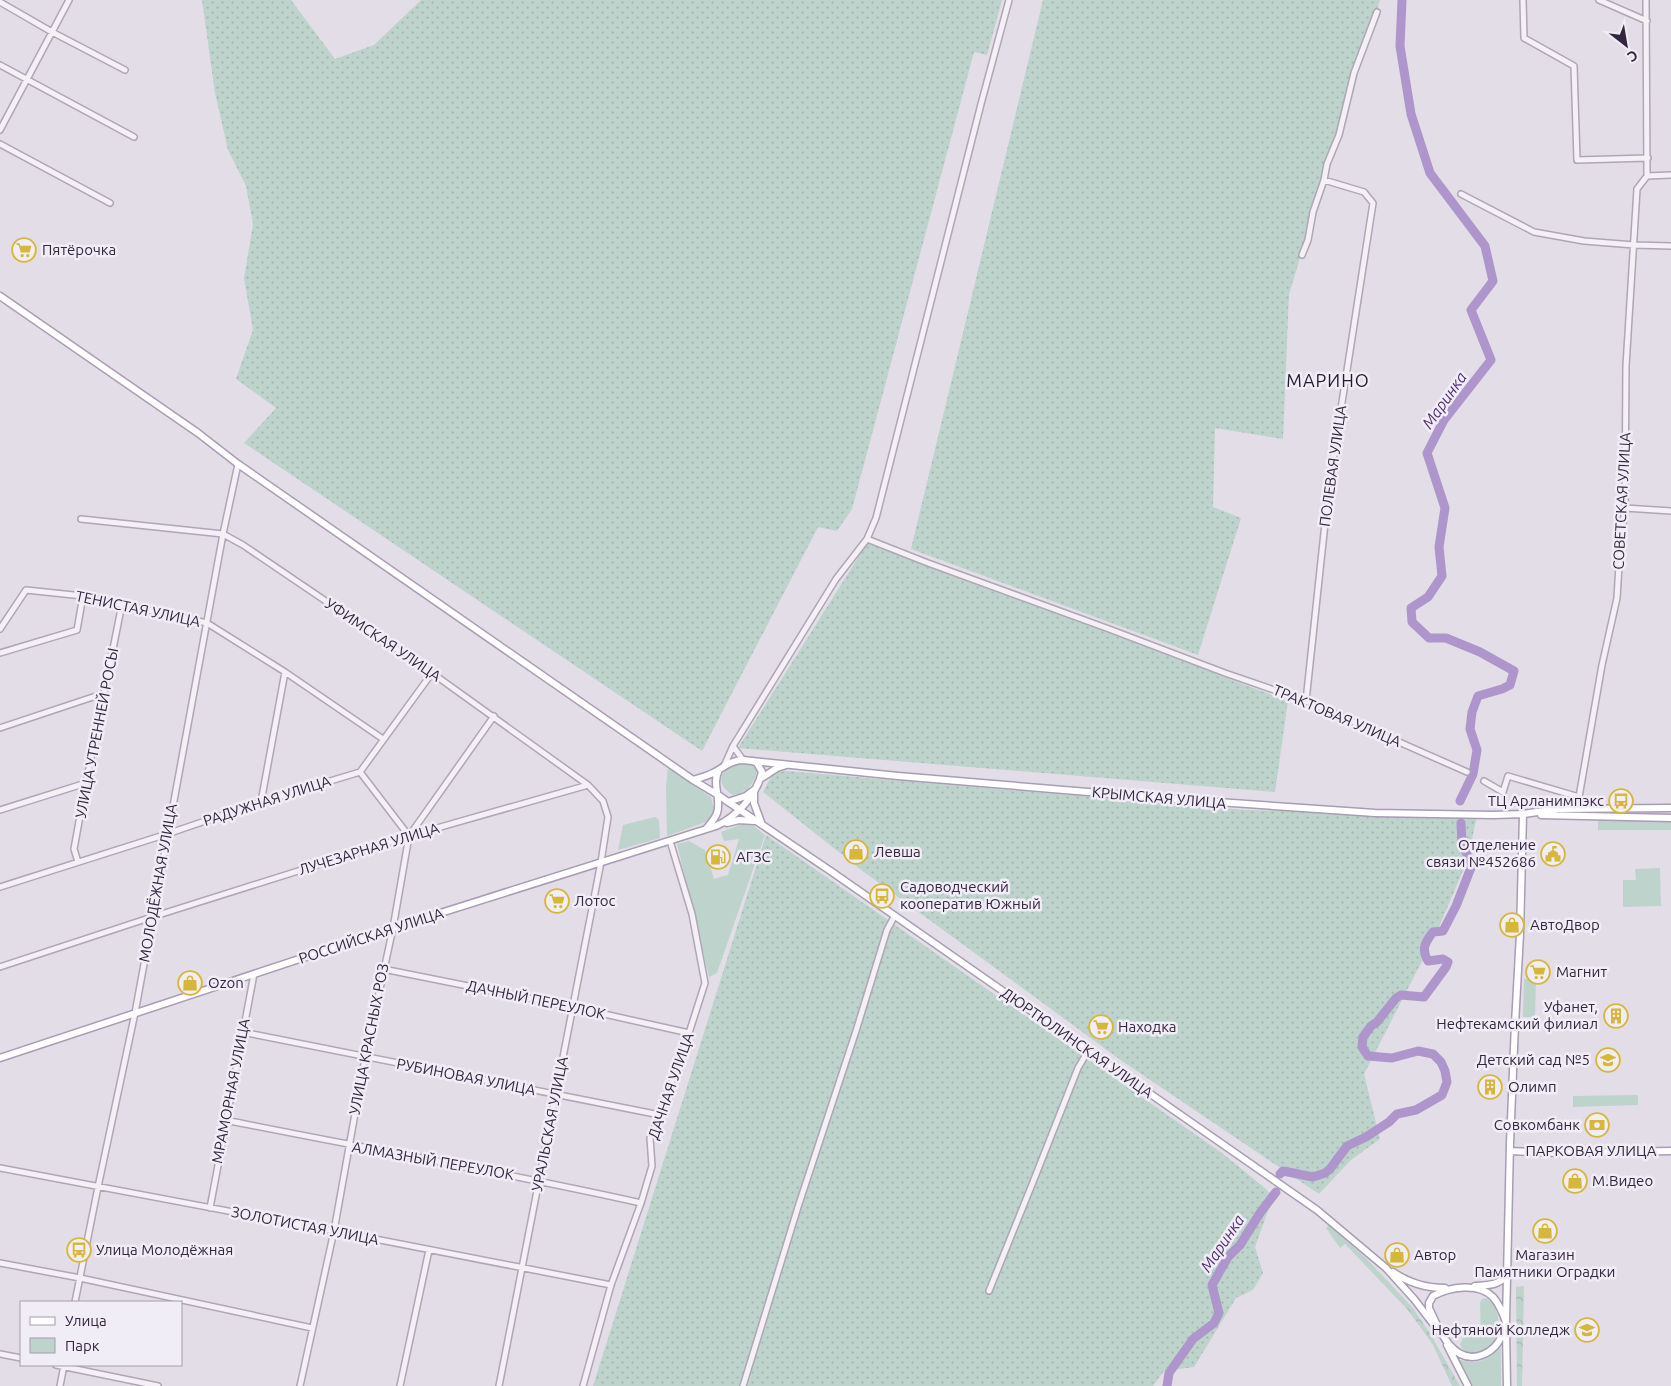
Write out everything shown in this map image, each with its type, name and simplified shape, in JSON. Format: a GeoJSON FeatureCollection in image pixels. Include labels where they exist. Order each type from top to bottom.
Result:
{"type":"FeatureCollection","features":[{"type":"Feature","properties":{"kind":"main road"},"geometry":{"type":"LineString","coordinates":[[0,296],[198,433],[238,464],[694,780],[728,802],[746,796],[754,790],[762,772],[757,763],[737,760],[694,780]]}},
{"type":"Feature","properties":{"kind":"main road","name":"КРЫМСКАЯ УЛИЦА"},"geometry":{"type":"LineString","coordinates":[[747,760],[888,775],[1186,800],[1375,813],[1526,814]]}},
{"type":"Feature","properties":{"kind":"main road"},"geometry":{"type":"LineString","coordinates":[[760,779],[778,768],[790,764]]}},
{"type":"Feature","properties":{"kind":"main road"},"geometry":{"type":"LineString","coordinates":[[706,829],[717,812],[718,795],[715,782],[716,776],[722,767]]}},
{"type":"Feature","properties":{"kind":"main road"},"geometry":{"type":"LineString","coordinates":[[754,790],[754,803],[762,825]]}},
{"type":"Feature","properties":{"kind":"main road","name":"РОССИЙСКАЯ УЛИЦА"},"geometry":{"type":"LineString","coordinates":[[0,1058],[392,928],[716,826],[726,822],[740,810],[754,790]]}},
{"type":"Feature","properties":{"kind":"main road","name":"ДЮРТЮЛИНСКАЯ УЛИЦА"},"geometry":{"type":"LineString","coordinates":[[728,802],[832,872],[1317,1210],[1386,1268]]}},
{"type":"Feature","properties":{"kind":"main road"},"geometry":{"type":"LineString","coordinates":[[1526,814],[1558,809],[1671,808]]}},
{"type":"Feature","properties":{"kind":"main road"},"geometry":{"type":"LineString","coordinates":[[1526,814],[1671,818]]}},
{"type":"Feature","properties":{"kind":"main road"},"geometry":{"type":"LineString","coordinates":[[1507,1386],[1506,1324],[1514,1024],[1526,814]]}},
{"type":"Feature","properties":{"kind":"main road"},"geometry":{"type":"LineString","coordinates":[[716,826],[739,820],[752,820],[762,825]]}},
{"type":"Feature","properties":{"kind":"main road","name":"ПАРКОВАЯ УЛИЦА"},"geometry":{"type":"LineString","coordinates":[[1510,1151],[1558,1153],[1671,1151]]}},
{"type":"Feature","properties":{"kind":"main road"},"geometry":{"type":"LineString","coordinates":[[1386,1268],[1410,1282],[1427,1287],[1453,1289],[1495,1284],[1503,1280],[1507,1275]]}},
{"type":"Feature","properties":{"kind":"main road"},"geometry":{"type":"LineString","coordinates":[[1386,1268],[1414,1299],[1442,1336],[1461,1354],[1474,1357],[1486,1353],[1497,1345],[1506,1324],[1498,1304],[1491,1295],[1486,1291],[1462,1288]]}},
{"type":"Feature","properties":{"kind":"main road"},"geometry":{"type":"LineString","coordinates":[[1453,1289],[1433,1296],[1429,1303],[1442,1336],[1468,1386]]}},
{"type":"Feature","properties":{"kind":"street"},"geometry":{"type":"LineString","coordinates":[[0,130],[69,0]]}},
{"type":"Feature","properties":{"kind":"street"},"geometry":{"type":"LineString","coordinates":[[722,767],[836,579],[867,539],[876,518],[1009,0]]}},
{"type":"Feature","properties":{"kind":"street"},"geometry":{"type":"LineString","coordinates":[[1523,0],[1524,38],[1574,66],[1577,160],[1648,158]]}},
{"type":"Feature","properties":{"kind":"street"},"geometry":{"type":"LineString","coordinates":[[1599,0],[1647,21]]}},
{"type":"Feature","properties":{"kind":"street"},"geometry":{"type":"LineString","coordinates":[[1646,0],[1647,176],[1671,175]]}},
{"type":"Feature","properties":{"kind":"street"},"geometry":{"type":"LineString","coordinates":[[0,2],[52,32],[125,70]]}},
{"type":"Feature","properties":{"kind":"street"},"geometry":{"type":"LineString","coordinates":[[1302,256],[1308,240],[1327,164],[1340,135],[1354,73],[1377,12]]}},
{"type":"Feature","properties":{"kind":"street"},"geometry":{"type":"LineString","coordinates":[[0,65],[134,137]]}},
{"type":"Feature","properties":{"kind":"street"},"geometry":{"type":"LineString","coordinates":[[0,144],[110,203]]}},
{"type":"Feature","properties":{"kind":"street","name":"СОВЕТСКАЯ УЛИЦА"},"geometry":{"type":"LineString","coordinates":[[1580,809],[1579,797],[1602,668],[1617,598],[1625,508],[1626,366],[1637,189],[1647,176]]}},
{"type":"Feature","properties":{"kind":"street","name":"ПОЛЕВАЯ УЛИЦА"},"geometry":{"type":"LineString","coordinates":[[1306,700],[1328,486],[1373,203],[1364,192],[1324,180]]}},
{"type":"Feature","properties":{"kind":"street"},"geometry":{"type":"LineString","coordinates":[[1461,194],[1534,232],[1584,241],[1634,246],[1671,246]]}},
{"type":"Feature","properties":{"kind":"street","name":"МОЛОДЁЖНАЯ УЛИЦА"},"geometry":{"type":"LineString","coordinates":[[75,1301],[135,1013],[223,534],[238,464]]}},
{"type":"Feature","properties":{"kind":"street"},"geometry":{"type":"LineString","coordinates":[[1625,508],[1671,511]]}},
{"type":"Feature","properties":{"kind":"street","name":"УФИМСКАЯ УЛИЦА"},"geometry":{"type":"LineString","coordinates":[[80,518],[223,534],[243,545],[494,716],[588,785],[603,800],[608,817],[600,862]]}},
{"type":"Feature","properties":{"kind":"street","name":"ТРАКТОВАЯ УЛИЦА"},"geometry":{"type":"LineString","coordinates":[[867,539],[1205,665],[1306,700],[1467,772]]}},
{"type":"Feature","properties":{"kind":"street","name":"ТЕНИСТАЯ УЛИЦА"},"geometry":{"type":"LineString","coordinates":[[0,630],[26,590],[83,596],[207,623],[285,672],[383,739]]}},
{"type":"Feature","properties":{"kind":"street"},"geometry":{"type":"LineString","coordinates":[[0,653],[76,630],[83,596]]}},
{"type":"Feature","properties":{"kind":"street","name":"УЛИЦА УТРЕННЕЙ РОСЫ"},"geometry":{"type":"LineString","coordinates":[[78,862],[74,849],[122,604]]}},
{"type":"Feature","properties":{"kind":"street"},"geometry":{"type":"LineString","coordinates":[[261,802],[285,672]]}},
{"type":"Feature","properties":{"kind":"street"},"geometry":{"type":"LineString","coordinates":[[409,836],[360,772],[432,673]]}},
{"type":"Feature","properties":{"kind":"street"},"geometry":{"type":"LineString","coordinates":[[0,728],[105,693]]}},
{"type":"Feature","properties":{"kind":"street","name":"УЛИЦА КРАСНЫХ РОЗ"},"geometry":{"type":"LineString","coordinates":[[300,1386],[334,1231],[365,1058],[409,836],[494,716]]}},
{"type":"Feature","properties":{"kind":"street"},"geometry":{"type":"LineString","coordinates":[[733,746],[747,760]]}},
{"type":"Feature","properties":{"kind":"street","name":"РАДУЖНАЯ УЛИЦА"},"geometry":{"type":"LineString","coordinates":[[0,887],[261,802],[360,772]]}},
{"type":"Feature","properties":{"kind":"street"},"geometry":{"type":"LineString","coordinates":[[1484,781],[1503,792],[1508,776],[1579,797]]}},
{"type":"Feature","properties":{"kind":"street"},"geometry":{"type":"LineString","coordinates":[[0,810],[86,783]]}},
{"type":"Feature","properties":{"kind":"street","name":"ЛУЧЕЗАРНАЯ УЛИЦА"},"geometry":{"type":"LineString","coordinates":[[0,967],[409,836],[588,785]]}},
{"type":"Feature","properties":{"kind":"street","name":"ДАЧНАЯ УЛИЦА"},"geometry":{"type":"LineString","coordinates":[[583,1386],[610,1286],[641,1203],[652,1166],[650,1138],[660,1115],[705,983],[692,914],[670,841]]}},
{"type":"Feature","properties":{"kind":"street","name":"УРАЛЬСКАЯ УЛИЦА"},"geometry":{"type":"LineString","coordinates":[[499,1386],[600,862]]}},
{"type":"Feature","properties":{"kind":"street"},"geometry":{"type":"LineString","coordinates":[[743,1386],[887,930],[894,917]]}},
{"type":"Feature","properties":{"kind":"street","name":"ДАЧНЫЙ ПЕРЕУЛОК"},"geometry":{"type":"LineString","coordinates":[[383,969],[573,1007],[689,1033]]}},
{"type":"Feature","properties":{"kind":"street","name":"МРАМОРНАЯ УЛИЦА"},"geometry":{"type":"LineString","coordinates":[[210,1208],[225,1120],[254,974]]}},
{"type":"Feature","properties":{"kind":"street","name":"РУБИНОВАЯ УЛИЦА"},"geometry":{"type":"LineString","coordinates":[[242,1032],[365,1058],[556,1093],[660,1115]]}},
{"type":"Feature","properties":{"kind":"street"},"geometry":{"type":"LineString","coordinates":[[989,1291],[1078,1068],[1088,1051]]}},
{"type":"Feature","properties":{"kind":"street","name":"АЛМАЗНЫЙ ПЕРЕУЛОК"},"geometry":{"type":"LineString","coordinates":[[225,1120],[539,1180],[641,1203]]}},
{"type":"Feature","properties":{"kind":"street","name":"ЗОЛОТИСТАЯ УЛИЦА"},"geometry":{"type":"LineString","coordinates":[[0,1168],[522,1267],[610,1286]]}},
{"type":"Feature","properties":{"kind":"street"},"geometry":{"type":"LineString","coordinates":[[400,1386],[429,1250]]}},
{"type":"Feature","properties":{"kind":"street"},"geometry":{"type":"LineString","coordinates":[[0,1263],[80,1278],[312,1328]]}},
{"type":"Feature","properties":{"kind":"street"},"geometry":{"type":"LineString","coordinates":[[0,1354],[20,1358]]}},
{"type":"Feature","properties":{"kind":"street"},"geometry":{"type":"LineString","coordinates":[[60,1386],[64,1366],[158,1386]]}},
{"type":"Feature","properties":{"kind":"green space"},"geometry":{"type":"Polygon","coordinates":[[[202,0],[291,0],[335,59],[374,45],[421,0],[1002,0],[987,55],[974,52],[852,509],[837,531],[818,527],[702,751],[244,443],[276,408],[236,379],[253,330],[244,278],[253,224],[246,186],[228,150],[215,93],[202,0]]]}},
{"type":"Feature","properties":{"kind":"green space"},"geometry":{"type":"Polygon","coordinates":[[[1043,0],[1380,0],[1289,294],[1283,439],[1215,428],[1213,507],[1241,518],[1198,655],[911,549],[1043,0]]]}},
{"type":"Feature","properties":{"kind":"green space"},"geometry":{"type":"Polygon","coordinates":[[[868,542],[1288,701],[1275,792],[738,748],[868,542]]]}},
{"type":"Feature","properties":{"kind":"green space"},"geometry":{"type":"Polygon","coordinates":[[[735,763],[754,763],[757,768],[755,778],[750,786],[743,792],[733,795],[723,787],[721,778],[725,770],[735,763]]]}},
{"type":"Feature","properties":{"kind":"green space"},"geometry":{"type":"Polygon","coordinates":[[[668,768],[711,797],[714,811],[706,822],[667,836],[666,787],[668,768]]]}},
{"type":"Feature","properties":{"kind":"green space"},"geometry":{"type":"Polygon","coordinates":[[[786,771],[1246,810],[1477,815],[1468,859],[1436,934],[1364,1074],[1380,1139],[1351,1160],[1319,1194],[1122,1061],[864,872],[763,792],[773,773],[786,771]]]}},
{"type":"Feature","properties":{"kind":"green space"},"geometry":{"type":"Polygon","coordinates":[[[655,817],[659,820],[660,838],[618,850],[623,825],[655,817]]]}},
{"type":"Feature","properties":{"kind":"green space"},"geometry":{"type":"Polygon","coordinates":[[[1598,820],[1671,820],[1671,830],[1598,830],[1598,820]]]}},
{"type":"Feature","properties":{"kind":"green space"},"geometry":{"type":"Polygon","coordinates":[[[742,824],[754,826],[765,835],[717,973],[709,977],[677,844],[689,841],[705,850],[714,879],[728,875],[739,839],[724,841],[721,832],[742,824]]]}},
{"type":"Feature","properties":{"kind":"green space"},"geometry":{"type":"Polygon","coordinates":[[[766,835],[1222,1153],[1273,1197],[1255,1247],[1263,1273],[1253,1290],[1236,1298],[1194,1367],[1164,1371],[1153,1386],[593,1386],[766,835]]]}},
{"type":"Feature","properties":{"kind":"green space"},"geometry":{"type":"Polygon","coordinates":[[[1660,868],[1661,906],[1623,907],[1623,880],[1636,880],[1635,869],[1660,868]]]}},
{"type":"Feature","properties":{"kind":"green space"},"geometry":{"type":"Polygon","coordinates":[[[1524,979],[1536,979],[1535,1017],[1523,1017],[1524,979]]]}},
{"type":"Feature","properties":{"kind":"green space"},"geometry":{"type":"Polygon","coordinates":[[[1638,1095],[1638,1105],[1573,1107],[1573,1096],[1638,1095]]]}},
{"type":"Feature","properties":{"kind":"green space"},"geometry":{"type":"Polygon","coordinates":[[[1329,1225],[1367,1259],[1413,1308],[1460,1386],[1452,1386],[1433,1345],[1408,1310],[1345,1244],[1340,1248],[1326,1228],[1329,1225]]]}},
{"type":"Feature","properties":{"kind":"green space"},"geometry":{"type":"Polygon","coordinates":[[[1524,1286],[1522,1386],[1517,1386],[1516,1287],[1524,1286]]]}},
{"type":"Feature","properties":{"kind":"green space"},"geometry":{"type":"Polygon","coordinates":[[[1487,1298],[1496,1308],[1499,1321],[1498,1333],[1486,1349],[1474,1354],[1469,1353],[1460,1344],[1463,1338],[1481,1334],[1480,1303],[1482,1299],[1487,1298]]]}},
{"type":"Feature","properties":{"kind":"green space"},"geometry":{"type":"Polygon","coordinates":[[[1501,1347],[1501,1386],[1473,1386],[1458,1359],[1476,1362],[1497,1352],[1501,1347]]]}},
{"type":"Feature","properties":{"kind":"waterway","name":"Маринка"},"geometry":{"type":"LineString","coordinates":[[1402,0],[1400,46],[1411,114],[1430,173],[1485,246],[1493,281],[1471,310],[1491,360],[1444,420],[1427,453],[1445,508],[1439,547],[1442,576],[1428,597],[1411,608],[1412,622],[1429,638],[1446,638],[1480,652],[1514,671],[1510,685],[1478,696],[1472,712],[1470,729],[1477,750],[1473,774],[1460,801]]}},
{"type":"Feature","properties":{"kind":"waterway","name":"Маринка"},"geometry":{"type":"LineString","coordinates":[[1280,1174],[1283,1171],[1313,1177],[1325,1173],[1347,1146],[1366,1137],[1389,1122],[1397,1114],[1416,1110],[1442,1095],[1447,1082],[1445,1071],[1441,1062],[1433,1054],[1418,1051],[1392,1058],[1368,1056],[1362,1047],[1363,1037],[1396,998],[1401,995],[1424,997],[1446,967],[1448,962],[1443,959],[1428,961],[1424,949],[1426,942],[1433,932],[1443,931],[1456,906],[1472,865],[1462,843],[1461,823]]}},
{"type":"Feature","properties":{"kind":"waterway","name":"Маринка"},"geometry":{"type":"LineString","coordinates":[[1167,1386],[1169,1373],[1193,1339],[1214,1323],[1219,1313],[1212,1285],[1228,1257],[1240,1245],[1276,1192]]}},
{"type":"Feature","properties":{"kind":"place","name":"Пятёрочка"},"geometry":{"type":"Point","coordinates":[24,250]}},
{"type":"Feature","properties":{"kind":"place","name":"ТЦ Арланимпэкс"},"geometry":{"type":"Point","coordinates":[1621,801]}},
{"type":"Feature","properties":{"kind":"place","name":"Левша"},"geometry":{"type":"Point","coordinates":[856,852]}},
{"type":"Feature","properties":{"kind":"place","name":"Отделение связи №452686"},"geometry":{"type":"Point","coordinates":[1553,854]}},
{"type":"Feature","properties":{"kind":"place","name":"АГЗС"},"geometry":{"type":"Point","coordinates":[718,857]}},
{"type":"Feature","properties":{"kind":"place","name":"Садоводческий кооператив Южный"},"geometry":{"type":"Point","coordinates":[882,896]}},
{"type":"Feature","properties":{"kind":"place","name":"Лотос"},"geometry":{"type":"Point","coordinates":[557,901]}},
{"type":"Feature","properties":{"kind":"place","name":"АвтоДвор"},"geometry":{"type":"Point","coordinates":[1512,925]}},
{"type":"Feature","properties":{"kind":"place","name":"Магнит"},"geometry":{"type":"Point","coordinates":[1538,972]}},
{"type":"Feature","properties":{"kind":"place","name":"Ozon"},"geometry":{"type":"Point","coordinates":[190,983]}},
{"type":"Feature","properties":{"kind":"place","name":"Уфанет, Нефтекамский филиал"},"geometry":{"type":"Point","coordinates":[1616,1016]}},
{"type":"Feature","properties":{"kind":"place","name":"Находка"},"geometry":{"type":"Point","coordinates":[1101,1027]}},
{"type":"Feature","properties":{"kind":"place","name":"Детский сад №5"},"geometry":{"type":"Point","coordinates":[1608,1060]}},
{"type":"Feature","properties":{"kind":"place","name":"Олимп"},"geometry":{"type":"Point","coordinates":[1490,1087]}},
{"type":"Feature","properties":{"kind":"place","name":"Совкомбанк"},"geometry":{"type":"Point","coordinates":[1597,1125]}},
{"type":"Feature","properties":{"kind":"place","name":"М.Видео"},"geometry":{"type":"Point","coordinates":[1575,1181]}},
{"type":"Feature","properties":{"kind":"place","name":"Магазин Памятники Оградки"},"geometry":{"type":"Point","coordinates":[1545,1231]}},
{"type":"Feature","properties":{"kind":"place","name":"Улица Молодёжная"},"geometry":{"type":"Point","coordinates":[79,1250]}},
{"type":"Feature","properties":{"kind":"place","name":"Автор"},"geometry":{"type":"Point","coordinates":[1397,1255]}},
{"type":"Feature","properties":{"kind":"place","name":"Нефтяной Колледж"},"geometry":{"type":"Point","coordinates":[1587,1330]}},
{"type":"Feature","properties":{"kind":"district","name":"МАРИНО"},"geometry":{"type":"Point","coordinates":[1328,381]}}]}
